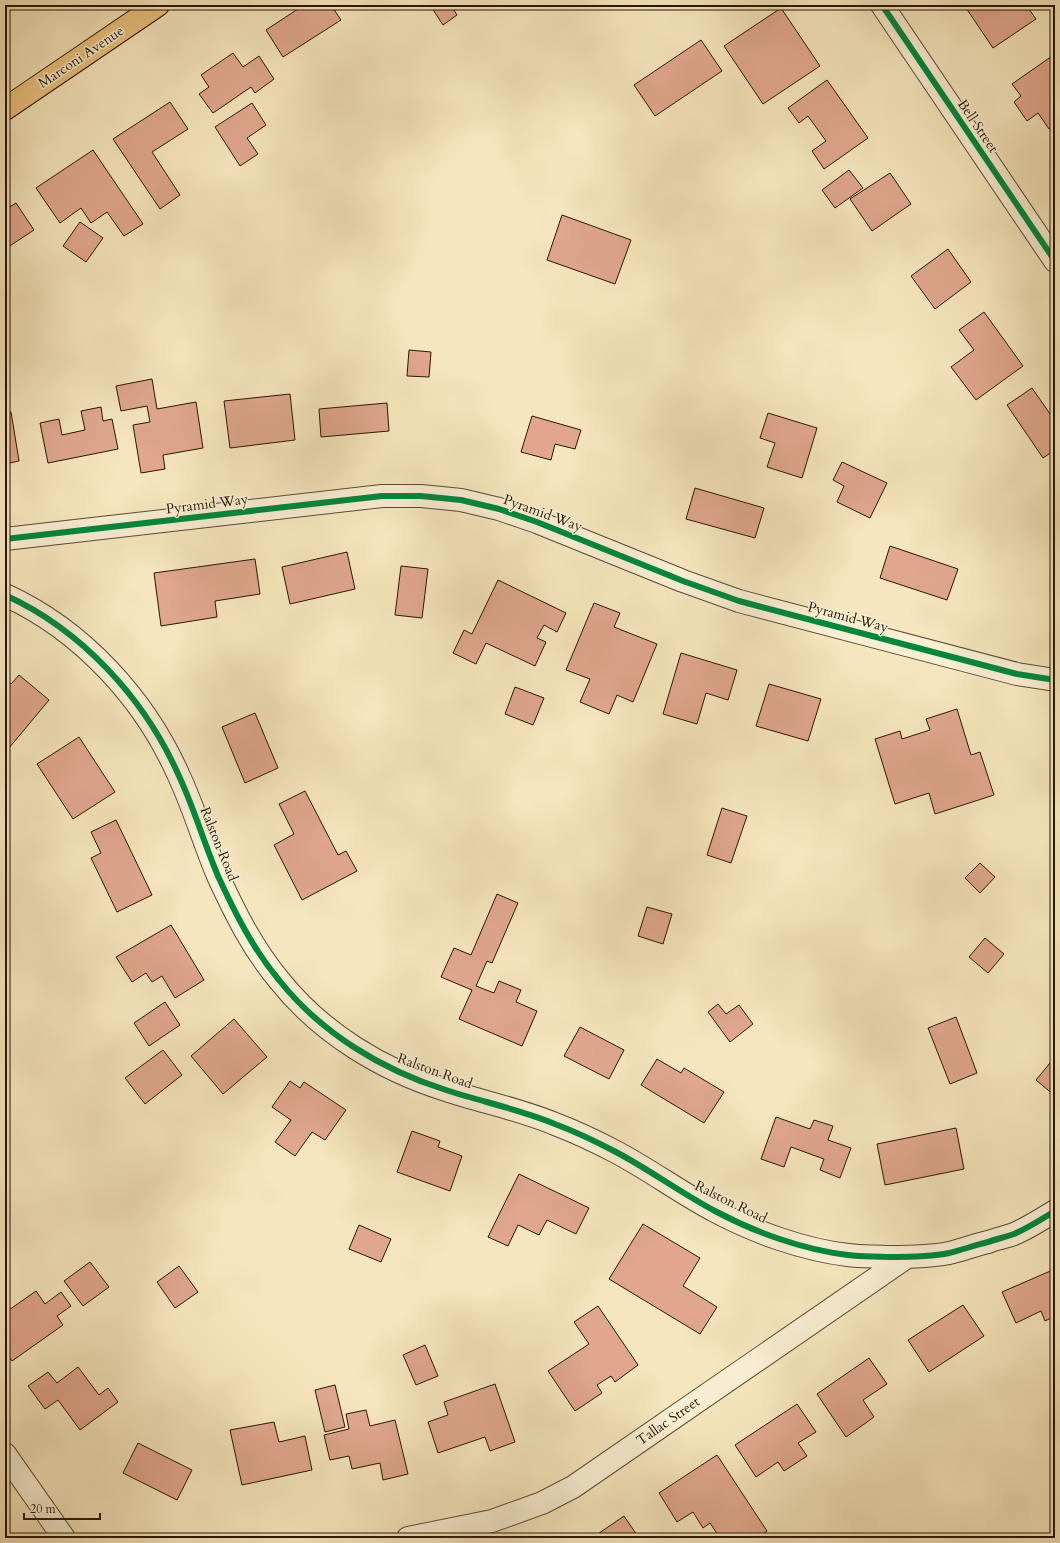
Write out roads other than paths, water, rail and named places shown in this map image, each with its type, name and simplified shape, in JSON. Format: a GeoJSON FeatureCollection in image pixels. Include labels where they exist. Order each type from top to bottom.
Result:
{"type":"FeatureCollection","features":[{"type":"Feature","properties":{"kind":"main road","name":"Marconi Avenue"},"geometry":{"type":"LineString","coordinates":[[5,109],[153,6]]}},
{"type":"Feature","properties":{"kind":"street","name":"Bell Street"},"geometry":{"type":"LineString","coordinates":[[882,5],[1055,261]]}},
{"type":"Feature","properties":{"kind":"street","name":"Pyramid Way"},"geometry":{"type":"LineString","coordinates":[[5,539],[382,496],[421,496],[461,500],[499,509],[537,522],[683,581],[739,600],[1017,674],[1055,680]]}},
{"type":"Feature","properties":{"kind":"street","name":"Ralston Road"},"geometry":{"type":"LineString","coordinates":[[5,595],[47,619],[77,641],[105,667],[130,695],[162,742],[179,776],[218,874],[240,923],[259,954],[281,983],[305,1009],[362,1053],[394,1070],[444,1090],[511,1108],[555,1124],[616,1152],[716,1211],[758,1231],[813,1248],[849,1255],[906,1257],[948,1253],[1015,1234],[1055,1211]]}},
{"type":"Feature","properties":{"kind":"street","name":"Tallac Street"},"geometry":{"type":"LineString","coordinates":[[408,1538],[492,1522],[542,1503],[573,1487],[906,1257]]}},
{"type":"Feature","properties":{"kind":"street"},"geometry":{"type":"LineString","coordinates":[[5,1454],[64,1538]]}}]}
